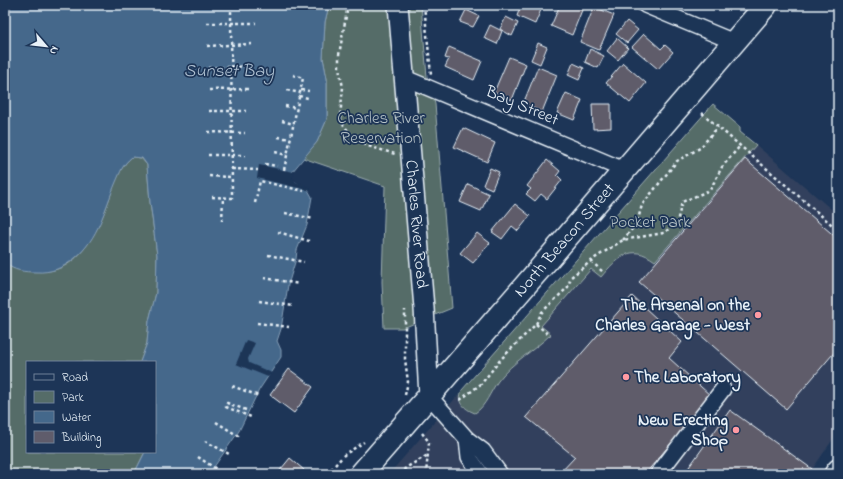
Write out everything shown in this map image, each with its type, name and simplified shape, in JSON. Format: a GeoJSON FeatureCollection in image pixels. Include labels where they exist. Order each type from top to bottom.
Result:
{"type":"FeatureCollection","features":[{"type":"Feature","properties":{"kind":"main road","name":"North Beacon Street"},"geometry":{"type":"LineString","coordinates":[[361,474],[766,5]]}},
{"type":"Feature","properties":{"kind":"main road"},"geometry":{"type":"LineString","coordinates":[[835,474],[838,470]]}},
{"type":"Feature","properties":{"kind":"street","name":"Charles River Road"},"geometry":{"type":"LineString","coordinates":[[398,5],[424,308],[429,396]]}},
{"type":"Feature","properties":{"kind":"street"},"geometry":{"type":"LineString","coordinates":[[645,5],[734,42]]}},
{"type":"Feature","properties":{"kind":"street","name":"Bay Street"},"geometry":{"type":"LineString","coordinates":[[405,78],[624,170]]}},
{"type":"Feature","properties":{"kind":"street"},"geometry":{"type":"LineString","coordinates":[[658,474],[723,389]]}},
{"type":"Feature","properties":{"kind":"street"},"geometry":{"type":"LineString","coordinates":[[429,396],[468,439],[484,451],[500,474]]}},
{"type":"Feature","properties":{"kind":"street"},"geometry":{"type":"LineString","coordinates":[[468,439],[469,457],[481,474]]}},
{"type":"Feature","properties":{"kind":"path"},"geometry":{"type":"LineString","coordinates":[[212,198],[232,198],[231,5]]}},
{"type":"Feature","properties":{"kind":"path"},"geometry":{"type":"LineString","coordinates":[[348,5],[339,55],[339,69],[343,87],[340,117],[343,124],[354,139],[392,155],[396,154]]}},
{"type":"Feature","properties":{"kind":"path"},"geometry":{"type":"LineString","coordinates":[[424,5],[432,81]]}},
{"type":"Feature","properties":{"kind":"path"},"geometry":{"type":"LineString","coordinates":[[206,23],[256,23]]}},
{"type":"Feature","properties":{"kind":"path"},"geometry":{"type":"LineString","coordinates":[[207,46],[252,44]]}},
{"type":"Feature","properties":{"kind":"path"},"geometry":{"type":"LineString","coordinates":[[208,68],[252,66]]}},
{"type":"Feature","properties":{"kind":"path"},"geometry":{"type":"LineString","coordinates":[[284,170],[303,78],[293,76]]}},
{"type":"Feature","properties":{"kind":"path"},"geometry":{"type":"LineString","coordinates":[[209,90],[250,89]]}},
{"type":"Feature","properties":{"kind":"path"},"geometry":{"type":"LineString","coordinates":[[287,90],[300,93],[308,98]]}},
{"type":"Feature","properties":{"kind":"path"},"geometry":{"type":"LineString","coordinates":[[300,93],[309,91]]}},
{"type":"Feature","properties":{"kind":"path"},"geometry":{"type":"LineString","coordinates":[[285,106],[297,108]]}},
{"type":"Feature","properties":{"kind":"path"},"geometry":{"type":"LineString","coordinates":[[209,111],[246,111]]}},
{"type":"Feature","properties":{"kind":"path"},"geometry":{"type":"LineString","coordinates":[[702,113],[838,230]]}},
{"type":"Feature","properties":{"kind":"path"},"geometry":{"type":"LineString","coordinates":[[282,121],[294,124]]}},
{"type":"Feature","properties":{"kind":"path"},"geometry":{"type":"LineString","coordinates":[[460,400],[481,384],[501,359],[536,324],[542,312],[568,287],[571,277],[591,261],[623,240],[637,223],[642,205],[678,161],[700,148],[718,127]]}},
{"type":"Feature","properties":{"kind":"path"},"geometry":{"type":"LineString","coordinates":[[208,132],[245,133]]}},
{"type":"Feature","properties":{"kind":"path"},"geometry":{"type":"LineString","coordinates":[[278,137],[291,139]]}},
{"type":"Feature","properties":{"kind":"path"},"geometry":{"type":"LineString","coordinates":[[623,240],[664,233],[677,222],[682,202],[710,190],[722,167],[740,146]]}},
{"type":"Feature","properties":{"kind":"path"},"geometry":{"type":"LineString","coordinates":[[275,152],[287,155]]}},
{"type":"Feature","properties":{"kind":"path"},"geometry":{"type":"LineString","coordinates":[[208,155],[245,155]]}},
{"type":"Feature","properties":{"kind":"path"},"geometry":{"type":"LineString","coordinates":[[265,164],[277,166]]}},
{"type":"Feature","properties":{"kind":"path"},"geometry":{"type":"LineString","coordinates":[[232,169],[258,170]]}},
{"type":"Feature","properties":{"kind":"path"},"geometry":{"type":"LineString","coordinates":[[209,176],[232,177]]}},
{"type":"Feature","properties":{"kind":"path"},"geometry":{"type":"LineString","coordinates":[[255,203],[260,181],[304,191]]}},
{"type":"Feature","properties":{"kind":"path"},"geometry":{"type":"LineString","coordinates":[[222,221],[223,198]]}},
{"type":"Feature","properties":{"kind":"path"},"geometry":{"type":"LineString","coordinates":[[285,213],[314,219]]}},
{"type":"Feature","properties":{"kind":"path"},"geometry":{"type":"LineString","coordinates":[[278,232],[309,241]]}},
{"type":"Feature","properties":{"kind":"path"},"geometry":{"type":"LineString","coordinates":[[268,255],[304,262]]}},
{"type":"Feature","properties":{"kind":"path"},"geometry":{"type":"LineString","coordinates":[[591,261],[603,272]]}},
{"type":"Feature","properties":{"kind":"path"},"geometry":{"type":"LineString","coordinates":[[264,278],[299,284]]}},
{"type":"Feature","properties":{"kind":"path"},"geometry":{"type":"LineString","coordinates":[[259,301],[294,306]]}},
{"type":"Feature","properties":{"kind":"path"},"geometry":{"type":"LineString","coordinates":[[401,401],[405,396],[408,382],[405,359],[405,310]]}},
{"type":"Feature","properties":{"kind":"path"},"geometry":{"type":"LineString","coordinates":[[257,323],[289,327]]}},
{"type":"Feature","properties":{"kind":"path"},"geometry":{"type":"LineString","coordinates":[[536,324],[550,336]]}},
{"type":"Feature","properties":{"kind":"path"},"geometry":{"type":"LineString","coordinates":[[232,386],[259,396]]}},
{"type":"Feature","properties":{"kind":"path"},"geometry":{"type":"LineString","coordinates":[[246,410],[227,403],[226,407],[251,417]]}},
{"type":"Feature","properties":{"kind":"path"},"geometry":{"type":"LineString","coordinates":[[216,422],[240,437]]}},
{"type":"Feature","properties":{"kind":"path"},"geometry":{"type":"LineString","coordinates":[[422,433],[429,442],[429,455],[426,474]]}},
{"type":"Feature","properties":{"kind":"path"},"geometry":{"type":"LineString","coordinates":[[327,474],[344,455],[369,438]]}},
{"type":"Feature","properties":{"kind":"path"},"geometry":{"type":"LineString","coordinates":[[205,441],[229,454]]}},
{"type":"Feature","properties":{"kind":"path"},"geometry":{"type":"LineString","coordinates":[[399,474],[407,466],[429,455]]}},
{"type":"Feature","properties":{"kind":"path"},"geometry":{"type":"LineString","coordinates":[[198,457],[216,470]]}},
{"type":"Feature","properties":{"kind":"shaded area"},"geometry":{"type":"Polygon","coordinates":[[[713,104],[740,127],[741,132],[838,215],[838,432],[809,474],[389,474],[713,104]]]}},
{"type":"Feature","properties":{"kind":"green space","name":"Charles River Reservation"},"geometry":{"type":"Polygon","coordinates":[[[329,5],[421,5],[427,77],[435,104],[452,308],[403,328],[384,328],[382,282],[385,186],[303,158],[317,142],[327,119],[327,79],[323,58],[325,22],[329,5]]]}},
{"type":"Feature","properties":{"kind":"green space","name":"Pocket Park"},"geometry":{"type":"Polygon","coordinates":[[[713,104],[740,127],[740,132],[756,145],[655,261],[639,253],[632,253],[619,258],[601,277],[591,269],[541,326],[551,334],[504,374],[479,410],[475,413],[465,407],[460,398],[462,390],[713,104]]]}},
{"type":"Feature","properties":{"kind":"green space"},"geometry":{"type":"Polygon","coordinates":[[[132,157],[141,158],[147,165],[157,255],[156,293],[149,321],[147,343],[140,361],[26,361],[26,453],[144,453],[134,474],[5,474],[5,263],[18,269],[48,271],[61,268],[72,261],[81,253],[96,230],[102,218],[116,179],[132,157]]]}},
{"type":"Feature","properties":{"kind":"water","name":"Sunset Bay"},"geometry":{"type":"Polygon","coordinates":[[[5,5],[329,5],[325,22],[323,58],[327,79],[327,119],[317,142],[292,172],[289,178],[308,190],[312,197],[307,225],[297,250],[296,259],[288,285],[281,329],[277,341],[281,350],[281,357],[259,390],[239,431],[209,474],[134,474],[144,453],[156,453],[156,361],[140,361],[147,343],[149,321],[156,293],[157,255],[147,165],[142,158],[132,157],[124,166],[100,223],[90,242],[70,262],[57,269],[47,272],[27,272],[12,268],[5,263],[5,5]]]}},
{"type":"Feature","properties":{"kind":"pier"},"geometry":{"type":"Polygon","coordinates":[[[259,165],[294,172],[292,178],[296,182],[310,188],[311,191],[257,178],[259,165]]]}},
{"type":"Feature","properties":{"kind":"pier"},"geometry":{"type":"Polygon","coordinates":[[[246,340],[255,343],[248,359],[249,363],[272,373],[268,377],[236,364],[246,340]]]}},
{"type":"Feature","properties":{"kind":"building"},"geometry":{"type":"Polygon","coordinates":[[[521,5],[543,5],[535,24],[517,16],[521,5]]]}},
{"type":"Feature","properties":{"kind":"building"},"geometry":{"type":"Polygon","coordinates":[[[560,5],[584,5],[572,35],[551,26],[560,5]]]}},
{"type":"Feature","properties":{"kind":"building"},"geometry":{"type":"Polygon","coordinates":[[[594,7],[614,15],[599,50],[580,42],[594,7]]]}},
{"type":"Feature","properties":{"kind":"building"},"geometry":{"type":"Polygon","coordinates":[[[466,10],[479,16],[473,27],[460,22],[466,10]]]}},
{"type":"Feature","properties":{"kind":"building"},"geometry":{"type":"Polygon","coordinates":[[[506,17],[518,23],[512,36],[500,29],[506,17]]]}},
{"type":"Feature","properties":{"kind":"building"},"geometry":{"type":"Polygon","coordinates":[[[627,21],[638,30],[627,43],[616,34],[627,21]]]}},
{"type":"Feature","properties":{"kind":"building"},"geometry":{"type":"Polygon","coordinates":[[[490,25],[502,31],[497,44],[484,38],[490,25]]]}},
{"type":"Feature","properties":{"kind":"building"},"geometry":{"type":"Polygon","coordinates":[[[644,34],[661,49],[665,45],[673,52],[658,69],[632,47],[644,34]]]}},
{"type":"Feature","properties":{"kind":"building"},"geometry":{"type":"Polygon","coordinates":[[[617,38],[628,48],[618,60],[607,51],[617,38]]]}},
{"type":"Feature","properties":{"kind":"building"},"geometry":{"type":"Polygon","coordinates":[[[538,43],[547,47],[540,64],[531,60],[538,43]]]}},
{"type":"Feature","properties":{"kind":"building"},"geometry":{"type":"Polygon","coordinates":[[[449,47],[482,61],[474,80],[445,67],[449,59],[445,58],[449,47]]]}},
{"type":"Feature","properties":{"kind":"building"},"geometry":{"type":"Polygon","coordinates":[[[590,49],[604,56],[598,68],[585,62],[590,49]]]}},
{"type":"Feature","properties":{"kind":"building"},"geometry":{"type":"Polygon","coordinates":[[[509,57],[526,64],[512,100],[494,92],[509,57]]]}},
{"type":"Feature","properties":{"kind":"building"},"geometry":{"type":"Polygon","coordinates":[[[573,63],[584,68],[579,80],[568,75],[573,63]]]}},
{"type":"Feature","properties":{"kind":"building"},"geometry":{"type":"Polygon","coordinates":[[[623,63],[646,83],[630,103],[606,83],[623,63]]]}},
{"type":"Feature","properties":{"kind":"building"},"geometry":{"type":"Polygon","coordinates":[[[538,67],[557,75],[542,112],[523,104],[538,67]]]}},
{"type":"Feature","properties":{"kind":"building"},"geometry":{"type":"Polygon","coordinates":[[[566,93],[582,100],[574,120],[557,113],[566,93]]]}},
{"type":"Feature","properties":{"kind":"building"},"geometry":{"type":"Polygon","coordinates":[[[592,104],[611,104],[611,128],[593,129],[592,104]]]}},
{"type":"Feature","properties":{"kind":"building"},"geometry":{"type":"Polygon","coordinates":[[[463,128],[495,143],[487,162],[454,147],[463,128]]]}},
{"type":"Feature","properties":{"kind":"building","name":"The Arsenal on the Charles Garage - West"},"geometry":{"type":"Polygon","coordinates":[[[745,159],[838,239],[838,348],[786,409],[639,282],[745,159]]]}},
{"type":"Feature","properties":{"kind":"building"},"geometry":{"type":"Polygon","coordinates":[[[547,160],[560,171],[557,175],[562,180],[547,199],[541,194],[535,201],[526,194],[531,189],[527,186],[547,160]]]}},
{"type":"Feature","properties":{"kind":"building"},"geometry":{"type":"Polygon","coordinates":[[[490,168],[499,172],[492,189],[483,185],[490,168]]]}},
{"type":"Feature","properties":{"kind":"building"},"geometry":{"type":"Polygon","coordinates":[[[468,184],[489,194],[481,211],[460,202],[468,184]]]}},
{"type":"Feature","properties":{"kind":"building"},"geometry":{"type":"Polygon","coordinates":[[[515,204],[530,216],[518,231],[512,226],[502,239],[492,232],[515,204]]]}},
{"type":"Feature","properties":{"kind":"building"},"geometry":{"type":"Polygon","coordinates":[[[477,233],[490,243],[473,263],[460,253],[477,233]]]}},
{"type":"Feature","properties":{"kind":"building","name":"The Laboratory"},"geometry":{"type":"Polygon","coordinates":[[[632,296],[682,342],[669,358],[711,396],[645,474],[559,474],[575,457],[526,417],[632,296]]]}},
{"type":"Feature","properties":{"kind":"building"},"geometry":{"type":"Polygon","coordinates":[[[289,369],[313,387],[294,413],[270,395],[289,369]]]}},
{"type":"Feature","properties":{"kind":"building","name":"New Erecting Shop"},"geometry":{"type":"Polygon","coordinates":[[[730,410],[812,469],[809,474],[684,474],[730,410]]]}},
{"type":"Feature","properties":{"kind":"building"},"geometry":{"type":"Polygon","coordinates":[[[290,458],[304,470],[301,474],[277,474],[290,458]]]}},
{"type":"Feature","properties":{"kind":"place","name":"The Arsenal on the Charles Garage - West"},"geometry":{"type":"Point","coordinates":[758,315]}},
{"type":"Feature","properties":{"kind":"place","name":"The Laboratory"},"geometry":{"type":"Point","coordinates":[626,377]}},
{"type":"Feature","properties":{"kind":"place","name":"New Erecting Shop"},"geometry":{"type":"Point","coordinates":[736,430]}}]}
